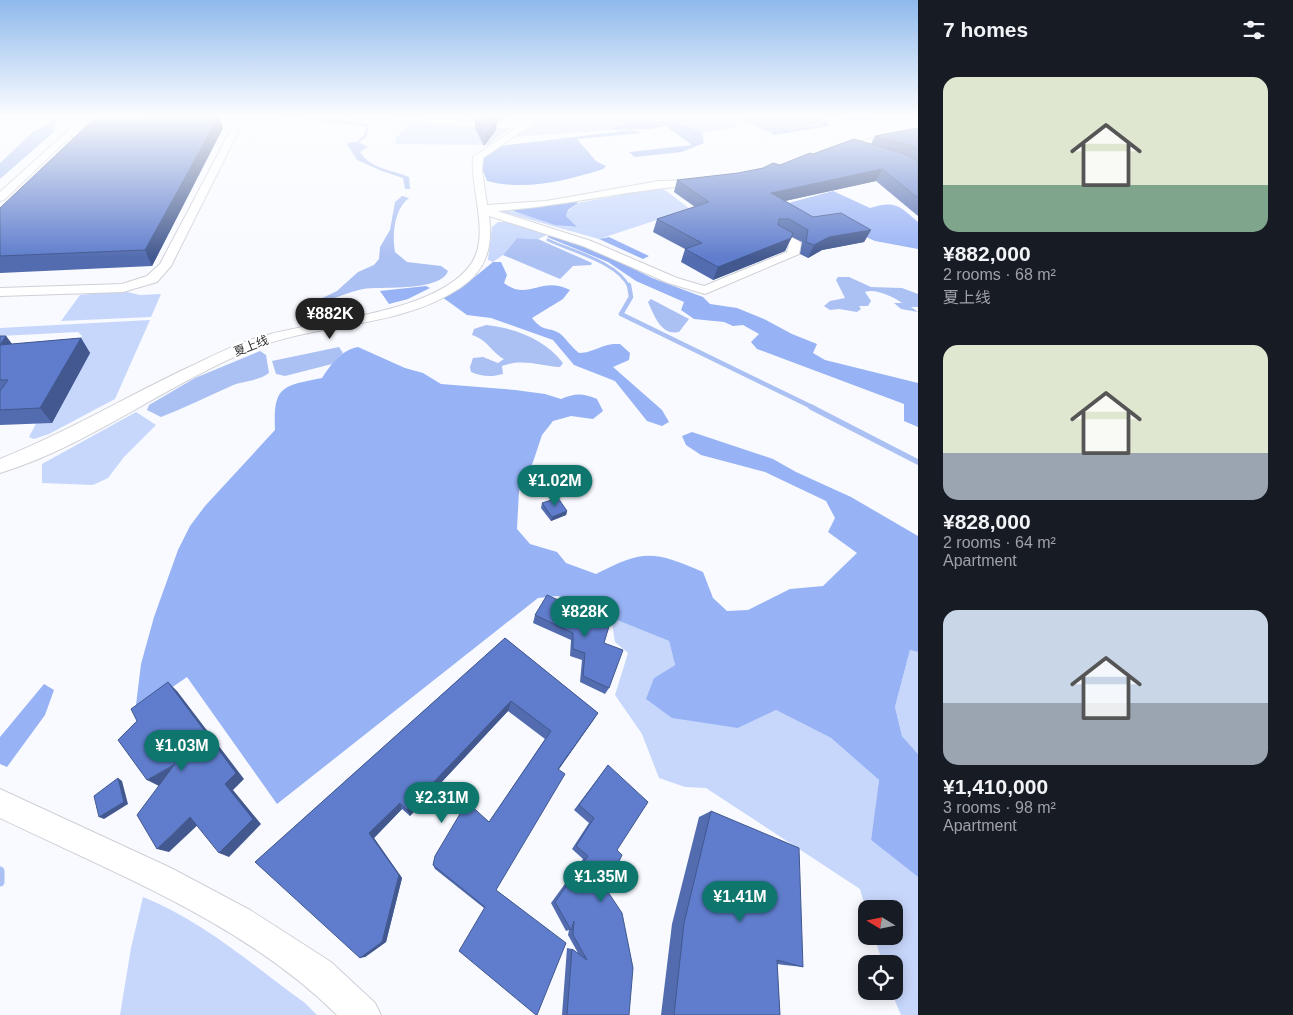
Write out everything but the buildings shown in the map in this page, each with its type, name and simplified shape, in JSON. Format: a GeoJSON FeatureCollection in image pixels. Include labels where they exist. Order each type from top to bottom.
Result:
{"type":"FeatureCollection","features":[{"type":"Feature","properties":{"kind":"street"},"geometry":{"type":"LineString","coordinates":[[0,198],[37,163]]}},
{"type":"Feature","properties":{"kind":"street"},"geometry":{"type":"LineString","coordinates":[[0,292],[123,288],[152,279],[165,266],[218,163]]}},
{"type":"Feature","properties":{"kind":"street","name":"夏上线"},"geometry":{"type":"LineString","coordinates":[[0,466],[42,450],[180,377],[242,348],[269,338],[406,308],[446,291],[475,269],[484,251],[483,210],[477,163]]}},
{"type":"Feature","properties":{"kind":"street"},"geometry":{"type":"LineString","coordinates":[[483,210],[546,204],[659,184],[718,182]]}},
{"type":"Feature","properties":{"kind":"street"},"geometry":{"type":"LineString","coordinates":[[483,210],[578,240],[666,278],[694,288],[706,290],[793,254],[795,244],[778,235]]}},
{"type":"Feature","properties":{"kind":"street"},"geometry":{"type":"LineString","coordinates":[[0,803],[167,883],[274,942],[314,970],[363,1015]]}},
{"type":"Feature","properties":{"kind":"shaded area"},"geometry":{"type":"Polygon","coordinates":[[[0,163],[18,163],[0,179],[0,163]]]}},
{"type":"Feature","properties":{"kind":"shaded area"},"geometry":{"type":"Polygon","coordinates":[[[365,163],[372,163],[409,177],[410,189],[405,189],[403,178],[365,163]]]}},
{"type":"Feature","properties":{"kind":"shaded area"},"geometry":{"type":"Polygon","coordinates":[[[482,163],[601,163],[606,166],[603,169],[560,181],[531,185],[501,184],[487,181],[482,168],[482,163]]]}},
{"type":"Feature","properties":{"kind":"shaded area"},"geometry":{"type":"Polygon","coordinates":[[[661,187],[690,209],[599,239],[496,210],[516,212],[555,224],[576,227],[566,216],[568,211],[578,203],[661,187]]]}},
{"type":"Feature","properties":{"kind":"shaded area"},"geometry":{"type":"Polygon","coordinates":[[[833,191],[870,208],[892,205],[901,208],[918,222],[918,249],[875,241],[835,223],[774,207],[833,191]]]}},
{"type":"Feature","properties":{"kind":"shaded area"},"geometry":{"type":"Polygon","coordinates":[[[402,196],[409,198],[397,215],[394,238],[395,252],[407,262],[441,266],[448,271],[443,278],[410,287],[363,289],[322,302],[324,311],[313,313],[310,304],[337,291],[358,272],[374,265],[379,259],[380,247],[390,230],[395,202],[402,196]]]}},
{"type":"Feature","properties":{"kind":"shaded area"},"geometry":{"type":"Polygon","coordinates":[[[578,203],[568,210],[566,216],[577,227],[555,225],[510,210],[578,203]]]}},
{"type":"Feature","properties":{"kind":"shaded area"},"geometry":{"type":"Polygon","coordinates":[[[498,222],[505,222],[549,234],[538,239],[517,238],[503,255],[493,262],[488,260],[492,227],[498,222]]]}},
{"type":"Feature","properties":{"kind":"shaded area"},"geometry":{"type":"Polygon","coordinates":[[[552,235],[610,257],[652,278],[703,297],[710,304],[737,308],[764,319],[792,334],[817,344],[813,353],[825,360],[918,383],[918,427],[904,421],[904,404],[757,349],[751,342],[759,334],[743,325],[733,326],[724,322],[694,319],[681,310],[684,302],[636,281],[608,262],[547,237],[552,235]]]}},
{"type":"Feature","properties":{"kind":"shaded area"},"geometry":{"type":"Polygon","coordinates":[[[609,237],[649,256],[643,259],[599,239],[609,237]]]}},
{"type":"Feature","properties":{"kind":"shaded area"},"geometry":{"type":"Polygon","coordinates":[[[517,238],[538,239],[592,263],[591,265],[573,266],[560,279],[503,255],[517,238]]]}},
{"type":"Feature","properties":{"kind":"shaded area"},"geometry":{"type":"Polygon","coordinates":[[[493,262],[501,262],[507,275],[504,283],[513,288],[528,290],[551,285],[570,290],[563,299],[532,318],[543,327],[559,333],[579,353],[608,345],[620,344],[630,353],[629,360],[613,367],[662,410],[669,422],[662,426],[647,421],[615,381],[574,365],[553,340],[491,318],[467,315],[442,297],[460,289],[493,262]]]}},
{"type":"Feature","properties":{"kind":"shaded area"},"geometry":{"type":"Polygon","coordinates":[[[838,277],[849,277],[871,287],[902,288],[918,294],[918,307],[911,307],[918,312],[901,309],[894,303],[902,303],[874,291],[865,292],[871,301],[868,306],[859,306],[861,309],[857,312],[839,309],[830,310],[824,306],[830,301],[845,298],[836,280],[838,277]]]}},
{"type":"Feature","properties":{"kind":"shaded area"},"geometry":{"type":"Polygon","coordinates":[[[426,286],[430,288],[408,299],[389,304],[380,291],[426,286]]]}},
{"type":"Feature","properties":{"kind":"shaded area"},"geometry":{"type":"Polygon","coordinates":[[[123,291],[140,295],[161,294],[151,317],[61,321],[80,295],[123,291]]]}},
{"type":"Feature","properties":{"kind":"shaded area"},"geometry":{"type":"Polygon","coordinates":[[[651,299],[689,319],[679,332],[667,331],[663,328],[648,302],[651,299]]]}},
{"type":"Feature","properties":{"kind":"shaded area"},"geometry":{"type":"Polygon","coordinates":[[[150,320],[115,399],[49,434],[34,439],[29,437],[82,336],[78,332],[0,336],[0,328],[150,320]]]}},
{"type":"Feature","properties":{"kind":"shaded area"},"geometry":{"type":"Polygon","coordinates":[[[486,325],[508,329],[529,336],[547,347],[563,363],[560,367],[517,363],[502,366],[503,374],[483,376],[475,374],[471,372],[470,367],[473,358],[483,357],[498,363],[504,359],[482,340],[472,335],[474,329],[486,325]]]}},
{"type":"Feature","properties":{"kind":"shaded area"},"geometry":{"type":"Polygon","coordinates":[[[339,347],[343,353],[332,364],[285,376],[276,374],[272,361],[339,347]]]}},
{"type":"Feature","properties":{"kind":"shaded area"},"geometry":{"type":"Polygon","coordinates":[[[358,347],[405,368],[423,373],[441,384],[515,390],[545,394],[561,399],[579,394],[597,399],[603,411],[593,419],[571,416],[553,421],[542,435],[533,462],[519,491],[517,529],[530,544],[557,552],[566,563],[596,574],[626,560],[649,556],[660,557],[703,572],[713,598],[727,611],[748,610],[790,589],[823,586],[857,553],[828,532],[835,518],[826,501],[765,472],[701,455],[686,445],[682,436],[692,432],[773,459],[796,472],[851,497],[918,536],[918,652],[910,650],[895,707],[902,736],[918,754],[918,877],[871,840],[879,780],[831,738],[776,710],[738,728],[672,718],[646,699],[654,678],[675,665],[669,641],[558,596],[538,598],[277,804],[187,677],[135,713],[141,664],[154,617],[178,550],[190,526],[205,506],[275,430],[278,396],[289,386],[322,378],[341,355],[358,347]]]}},
{"type":"Feature","properties":{"kind":"shaded area"},"geometry":{"type":"Polygon","coordinates":[[[260,351],[266,355],[269,373],[264,376],[234,385],[161,417],[147,410],[149,405],[195,378],[260,351]]]}},
{"type":"Feature","properties":{"kind":"shaded area"},"geometry":{"type":"Polygon","coordinates":[[[136,412],[156,425],[124,457],[108,478],[93,485],[42,483],[42,464],[136,412]]]}},
{"type":"Feature","properties":{"kind":"shaded area"},"geometry":{"type":"Polygon","coordinates":[[[611,617],[669,641],[675,665],[654,678],[738,728],[776,710],[831,738],[879,780],[871,840],[918,877],[918,1015],[901,1015],[895,1000],[903,1000],[903,955],[880,955],[877,945],[903,945],[903,900],[863,900],[860,889],[706,788],[685,787],[659,778],[642,734],[615,695],[628,653],[615,642],[611,617]]]}},
{"type":"Feature","properties":{"kind":"shaded area"},"geometry":{"type":"Polygon","coordinates":[[[910,650],[918,652],[918,754],[902,736],[895,707],[910,650]]]}},
{"type":"Feature","properties":{"kind":"shaded area"},"geometry":{"type":"Polygon","coordinates":[[[44,684],[54,690],[45,715],[7,767],[0,764],[0,737],[44,684]]]}},
{"type":"Feature","properties":{"kind":"shaded area"},"geometry":{"type":"Polygon","coordinates":[[[143,897],[186,918],[207,931],[305,1003],[317,1015],[120,1015],[131,948],[143,897]]]}},
{"type":"Feature","properties":{"kind":"waterway"},"geometry":{"type":"LineString","coordinates":[[548,240],[605,264],[623,278],[629,287]]}},
{"type":"Feature","properties":{"kind":"waterway"},"geometry":{"type":"LineString","coordinates":[[629,285],[631,297],[621,314],[814,408]]}},
{"type":"Feature","properties":{"kind":"waterway"},"geometry":{"type":"LineString","coordinates":[[811,407],[918,462]]}},
{"type":"Feature","properties":{"kind":"waterway"},"geometry":{"type":"LineString","coordinates":[[0,871],[0,882]]}}]}
